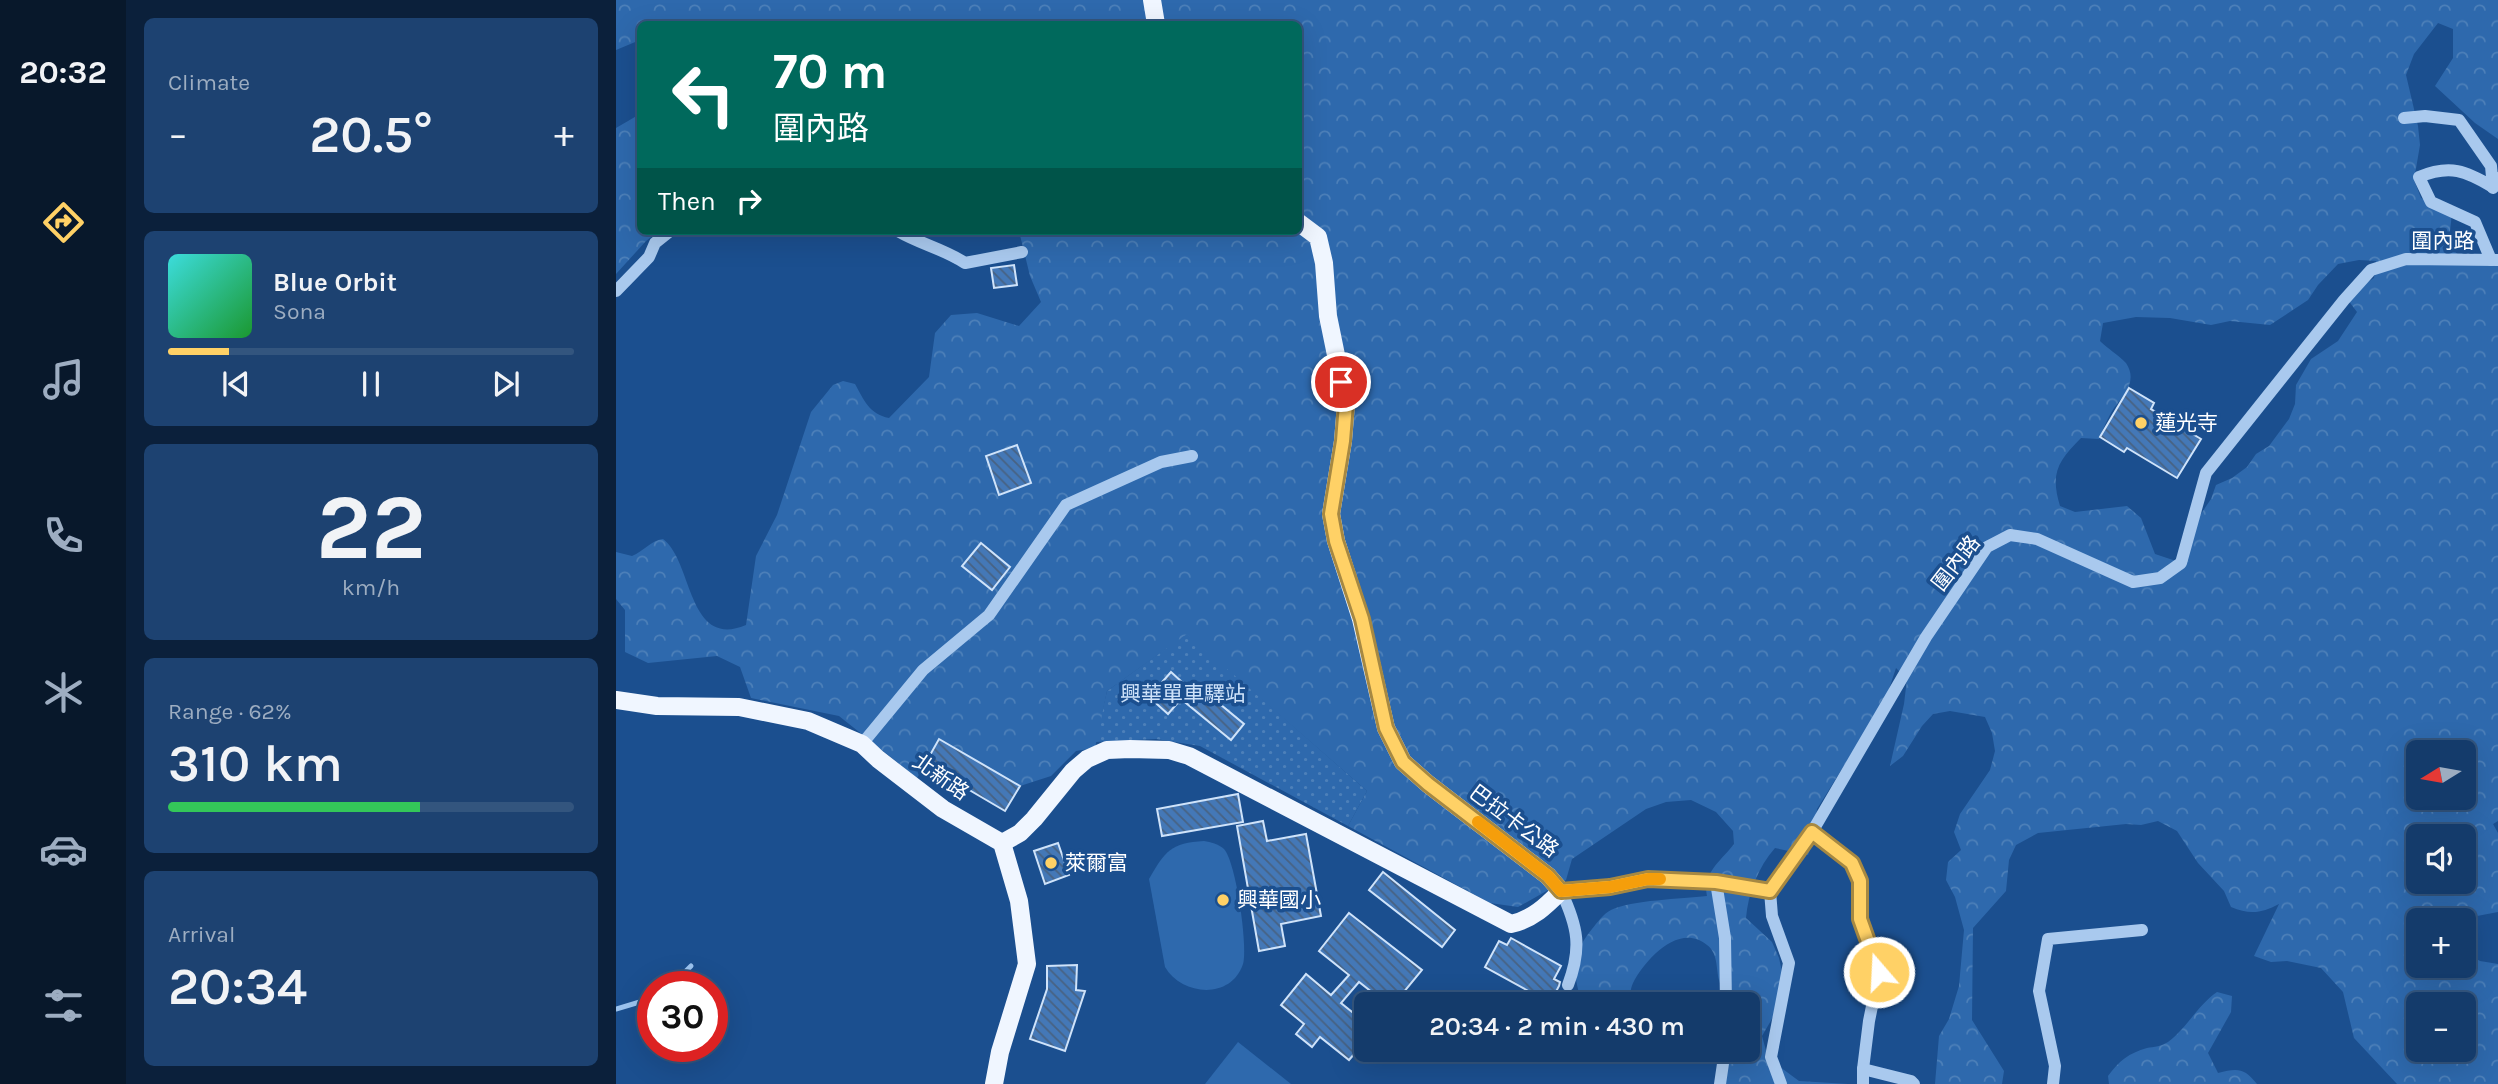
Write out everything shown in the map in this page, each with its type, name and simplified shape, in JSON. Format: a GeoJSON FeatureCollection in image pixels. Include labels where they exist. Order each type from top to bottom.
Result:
{"type":"FeatureCollection","features":[{"type":"Feature","properties":{"kind":"main road"},"geometry":{"type":"LineString","coordinates":[[1152,0],[1156,21]]}},
{"type":"Feature","properties":{"kind":"main road","name":"巴拉卡公路"},"geometry":{"type":"LineString","coordinates":[[1002,843],[1020,833],[1073,771],[1087,759],[1107,750],[1169,750],[1189,757],[1269,797],[1511,924],[1527,920],[1545,908],[1561,891],[1548,876],[1403,762],[1386,728],[1362,619],[1336,541],[1331,514],[1346,404],[1328,316],[1324,263],[1318,237],[1302,225]]}},
{"type":"Feature","properties":{"kind":"main road","name":"北新路"},"geometry":{"type":"LineString","coordinates":[[616,700],[657,706],[739,707],[808,722],[862,744],[943,808],[1002,843]]}},
{"type":"Feature","properties":{"kind":"main road"},"geometry":{"type":"LineString","coordinates":[[994,1084],[1000,1052],[1027,964],[1019,901],[1002,843]]}},
{"type":"Feature","properties":{"kind":"street"},"geometry":{"type":"LineString","coordinates":[[2404,118],[2425,116],[2459,120],[2491,166],[2496,186]]}},
{"type":"Feature","properties":{"kind":"street"},"geometry":{"type":"LineString","coordinates":[[2495,260],[2475,222],[2431,202],[2419,177],[2437,170],[2467,172],[2496,186]]}},
{"type":"Feature","properties":{"kind":"street"},"geometry":{"type":"LineString","coordinates":[[616,291],[649,257],[655,243],[665,235]]}},
{"type":"Feature","properties":{"kind":"street"},"geometry":{"type":"LineString","coordinates":[[905,235],[949,252],[965,264],[1022,252]]}},
{"type":"Feature","properties":{"kind":"street","name":"圍內路"},"geometry":{"type":"LineString","coordinates":[[1770,891],[1812,832],[1926,637],[1987,547],[2010,535],[2037,539],[2133,582],[2160,578],[2181,563],[2206,473],[2371,270],[2406,259],[2495,260]]}},
{"type":"Feature","properties":{"kind":"street"},"geometry":{"type":"LineString","coordinates":[[862,744],[923,670],[989,615],[1066,505],[1161,462],[1192,456]]}},
{"type":"Feature","properties":{"kind":"street"},"geometry":{"type":"LineString","coordinates":[[1812,832],[1852,863],[1860,881],[1860,919],[1879,972],[1863,1069],[1863,1084]]}},
{"type":"Feature","properties":{"kind":"street"},"geometry":{"type":"LineString","coordinates":[[1568,985],[1577,962],[1577,941],[1571,912],[1561,891],[1610,887],[1648,879],[1716,882],[1770,891],[1772,916],[1789,963],[1771,1057],[1781,1084]]}},
{"type":"Feature","properties":{"kind":"street"},"geometry":{"type":"LineString","coordinates":[[1716,882],[1725,938],[1726,992]]}},
{"type":"Feature","properties":{"kind":"street"},"geometry":{"type":"LineString","coordinates":[[2053,1084],[2055,1066],[2039,991],[2048,939],[2142,930]]}},
{"type":"Feature","properties":{"kind":"street"},"geometry":{"type":"LineString","coordinates":[[1720,1084],[1723,1062]]}},
{"type":"Feature","properties":{"kind":"street"},"geometry":{"type":"LineString","coordinates":[[1863,1069],[1912,1081],[1914,1084]]}},
{"type":"Feature","properties":{"kind":"green space"},"geometry":{"type":"Polygon","coordinates":[[[616,0],[2498,0],[2498,139],[2475,123],[2435,86],[2453,58],[2453,29],[2438,23],[2414,54],[2406,75],[2418,126],[2420,145],[2414,180],[2421,198],[2452,213],[2450,231],[2454,251],[2467,262],[2498,255],[2498,821],[2493,824],[2498,833],[2498,912],[2476,917],[2476,908],[2406,908],[2406,978],[2476,978],[2476,959],[2498,964],[2498,1084],[2397,1084],[2354,1038],[2343,992],[2321,968],[2287,961],[2271,962],[2254,956],[2279,904],[2256,912],[2231,907],[2224,891],[2198,863],[2177,831],[2158,821],[2141,825],[2126,824],[2038,833],[2016,845],[2009,860],[2006,891],[1973,928],[1972,1020],[2004,1071],[2002,1084],[1935,1084],[1939,1036],[1949,1019],[1959,986],[1964,930],[1955,897],[1946,880],[1948,862],[1961,850],[1954,832],[1960,814],[1990,770],[1995,751],[1992,733],[1985,717],[1950,711],[1933,714],[1903,756],[1890,766],[1907,679],[1896,668],[1886,698],[1817,809],[1813,841],[1808,855],[1775,848],[1755,881],[1746,918],[1772,942],[1783,976],[1776,1012],[1762,1036],[1768,1058],[1799,1081],[1848,1084],[1723,1084],[1725,1062],[1760,1062],[1760,992],[1725,992],[1720,983],[1715,956],[1707,945],[1696,939],[1685,938],[1664,947],[1638,974],[1631,992],[1579,992],[1575,974],[1577,956],[1585,939],[1600,919],[1611,910],[1644,902],[1707,896],[1710,874],[1734,844],[1733,831],[1716,812],[1691,800],[1666,802],[1646,809],[1572,859],[1566,880],[1518,907],[1490,903],[1348,826],[1367,791],[1187,634],[1107,691],[1095,748],[1076,751],[1051,776],[1020,786],[940,739],[917,778],[839,716],[751,698],[740,667],[717,656],[648,663],[625,652],[625,610],[616,599],[616,552],[632,556],[663,539],[673,550],[702,615],[712,625],[727,629],[746,625],[756,556],[777,515],[811,412],[833,385],[843,381],[855,384],[872,410],[889,418],[929,377],[935,333],[951,315],[977,313],[1019,326],[1041,302],[1030,276],[1020,235],[1302,235],[1302,21],[637,21],[637,41],[616,50],[616,0]],[[2359,260],[2338,264],[2308,300],[2270,325],[2230,321],[2211,325],[2170,318],[2136,317],[2103,323],[2100,341],[2126,363],[2131,376],[2130,382],[2099,439],[2081,438],[2058,468],[2056,485],[2060,506],[2075,512],[2127,506],[2141,518],[2155,554],[2176,561],[2216,485],[2247,467],[2256,454],[2269,446],[2289,419],[2295,404],[2296,385],[2311,359],[2338,341],[2357,312],[2348,300],[2357,289],[2374,278],[2376,261],[2359,260]]]}},
{"type":"Feature","properties":{"kind":"green space"},"geometry":{"type":"Polygon","coordinates":[[[637,116],[637,235],[654,235],[616,274],[616,128],[637,116]]]}},
{"type":"Feature","properties":{"kind":"green space","name":"興華單車驛站"},"geometry":{"type":"Polygon","coordinates":[[[1187,633],[1367,791],[1348,826],[1200,746],[1156,739],[1095,742],[1107,691],[1187,633]]]}},
{"type":"Feature","properties":{"kind":"green space"},"geometry":{"type":"Polygon","coordinates":[[[1204,841],[1222,847],[1228,857],[1240,905],[1244,941],[1243,964],[1237,976],[1228,984],[1206,990],[1183,984],[1165,967],[1149,879],[1170,850],[1184,844],[1204,841]]]}},
{"type":"Feature","properties":{"kind":"green space"},"geometry":{"type":"Polygon","coordinates":[[[2217,992],[2232,996],[2231,1012],[2208,1053],[2218,1073],[2240,1071],[2257,1084],[2109,1084],[2108,1076],[2120,1062],[2135,1052],[2168,1042],[2217,992]]]}},
{"type":"Feature","properties":{"kind":"green space"},"geometry":{"type":"Polygon","coordinates":[[[1238,1042],[1291,1084],[1205,1084],[1238,1042]]]}},
{"type":"Feature","properties":{"kind":"building"},"geometry":{"type":"Polygon","coordinates":[[[1014,265],[1017,285],[994,288],[991,268],[1014,265]]]}},
{"type":"Feature","properties":{"kind":"building","name":"蓮光寺"},"geometry":{"type":"Polygon","coordinates":[[[2129,388],[2154,403],[2151,409],[2201,439],[2177,478],[2127,448],[2124,452],[2100,437],[2129,388]]]}},
{"type":"Feature","properties":{"kind":"building"},"geometry":{"type":"Polygon","coordinates":[[[1017,445],[1031,483],[999,495],[986,456],[1017,445]]]}},
{"type":"Feature","properties":{"kind":"building"},"geometry":{"type":"Polygon","coordinates":[[[981,543],[1010,567],[992,590],[962,566],[981,543]]]}},
{"type":"Feature","properties":{"kind":"building"},"geometry":{"type":"Polygon","coordinates":[[[1171,672],[1193,692],[1198,686],[1244,724],[1231,740],[1181,699],[1168,714],[1149,697],[1171,672]]]}},
{"type":"Feature","properties":{"kind":"building"},"geometry":{"type":"Polygon","coordinates":[[[939,739],[1020,786],[1005,811],[925,764],[939,739]]]}},
{"type":"Feature","properties":{"kind":"building"},"geometry":{"type":"Polygon","coordinates":[[[1238,794],[1243,822],[1162,836],[1157,809],[1238,794]]]}},
{"type":"Feature","properties":{"kind":"building"},"geometry":{"type":"Polygon","coordinates":[[[1263,821],[1267,841],[1306,834],[1321,916],[1281,924],[1285,946],[1259,951],[1237,826],[1263,821]]]}},
{"type":"Feature","properties":{"kind":"building","name":"萊爾富"},"geometry":{"type":"Polygon","coordinates":[[[1058,843],[1069,875],[1045,884],[1034,851],[1058,843]]]}},
{"type":"Feature","properties":{"kind":"building"},"geometry":{"type":"Polygon","coordinates":[[[1383,872],[1455,930],[1442,947],[1369,890],[1383,872]]]}},
{"type":"Feature","properties":{"kind":"building"},"geometry":{"type":"Polygon","coordinates":[[[1349,913],[1422,970],[1404,992],[1372,992],[1359,982],[1341,1003],[1354,1014],[1354,1054],[1349,1060],[1320,1037],[1312,1047],[1296,1034],[1304,1024],[1281,1005],[1306,974],[1331,995],[1349,975],[1319,951],[1349,913]]]}},
{"type":"Feature","properties":{"kind":"building"},"geometry":{"type":"Polygon","coordinates":[[[1511,938],[1561,966],[1554,979],[1560,982],[1556,992],[1530,992],[1485,967],[1499,941],[1507,945],[1511,938]]]}},
{"type":"Feature","properties":{"kind":"building"},"geometry":{"type":"Polygon","coordinates":[[[1077,965],[1076,990],[1085,991],[1065,1051],[1030,1039],[1047,989],[1047,966],[1077,965]]]}},
{"type":"Feature","properties":{"kind":"waterway"},"geometry":{"type":"LineString","coordinates":[[686,971],[691,966]]}},
{"type":"Feature","properties":{"kind":"waterway"},"geometry":{"type":"LineString","coordinates":[[616,1009],[637,1003]]}},
{"type":"Feature","properties":{"kind":"slow traffic"},"geometry":{"type":"LineString","coordinates":[[1478,822],[1548,876],[1561,891],[1660,879]]}},
{"type":"Feature","properties":{"kind":"place","name":"蓮光寺"},"geometry":{"type":"Point","coordinates":[2141,423]}},
{"type":"Feature","properties":{"kind":"place","name":"萊爾富"},"geometry":{"type":"Point","coordinates":[1051,863]}},
{"type":"Feature","properties":{"kind":"place","name":"興華國小"},"geometry":{"type":"Point","coordinates":[1223,900]}},
{"type":"Feature","properties":{"kind":"route"},"geometry":{"type":"LineString","coordinates":[[1341,382],[1346,404],[1331,514],[1336,541],[1362,619],[1386,728],[1403,762],[1548,876],[1561,891],[1610,887],[1648,879],[1716,882],[1770,891],[1812,832],[1852,863],[1860,881],[1860,919],[1879,972]]}}]}
